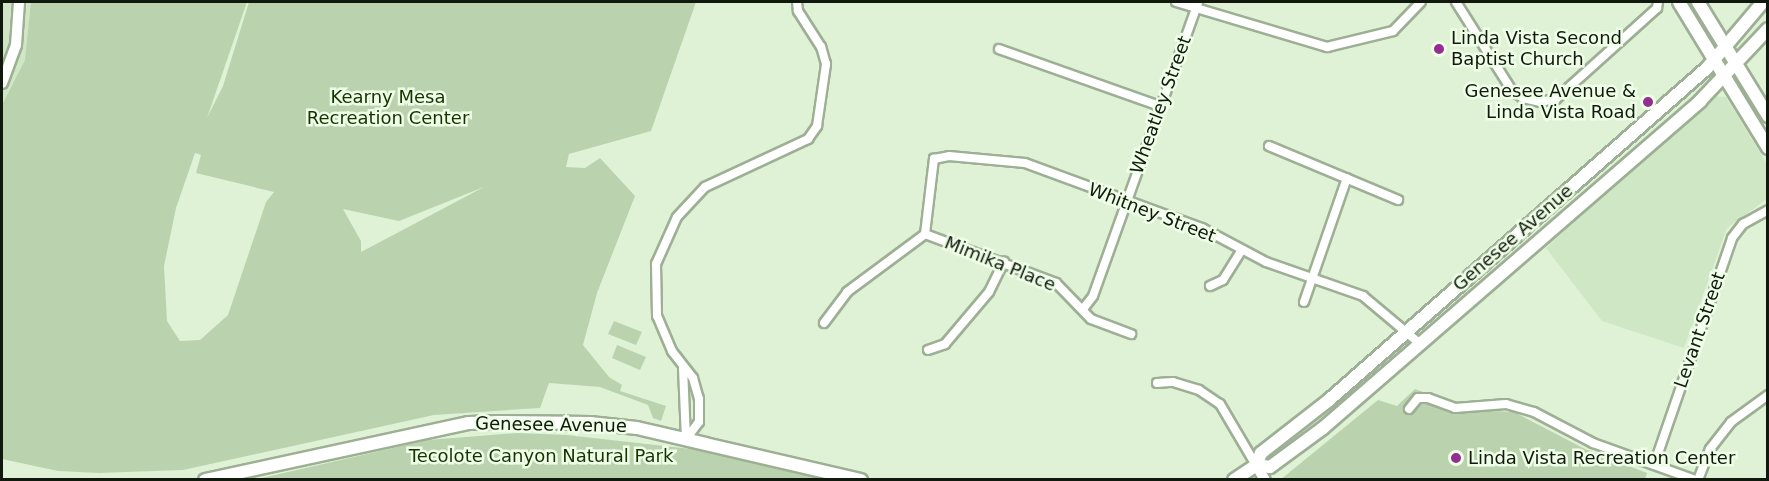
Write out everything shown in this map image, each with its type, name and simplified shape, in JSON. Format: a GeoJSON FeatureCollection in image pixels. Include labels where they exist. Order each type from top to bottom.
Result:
{"type":"FeatureCollection","features":[{"type":"Feature","properties":{"kind":"main road"},"geometry":{"type":"LineString","coordinates":[[1679,2],[1767,148]]}},
{"type":"Feature","properties":{"kind":"main road"},"geometry":{"type":"LineString","coordinates":[[1698,2],[1767,116]]}},
{"type":"Feature","properties":{"kind":"main road","name":"Genesee Avenue"},"geometry":{"type":"LineString","coordinates":[[1234,480],[1256,465],[1261,453],[1407,332],[1714,60],[1763,2]]}},
{"type":"Feature","properties":{"kind":"main road","name":"Genesee Avenue"},"geometry":{"type":"LineString","coordinates":[[1256,465],[1270,467],[1287,456],[1725,78],[1767,29]]}},
{"type":"Feature","properties":{"kind":"main road","name":"Genesee Avenue"},"geometry":{"type":"LineString","coordinates":[[205,480],[469,423],[590,423],[686,439],[861,480]]}},
{"type":"Feature","properties":{"kind":"street"},"geometry":{"type":"LineString","coordinates":[[2,83],[16,45],[19,2]]}},
{"type":"Feature","properties":{"kind":"street"},"geometry":{"type":"LineString","coordinates":[[686,439],[699,422],[699,399],[693,378],[682,368],[657,316],[655,279],[661,247],[677,217],[705,187],[808,139],[817,126],[825,59],[800,15],[797,2]]}},
{"type":"Feature","properties":{"kind":"street"},"geometry":{"type":"LineString","coordinates":[[1176,2],[1197,5],[1328,47],[1393,31],[1421,2]]}},
{"type":"Feature","properties":{"kind":"street"},"geometry":{"type":"LineString","coordinates":[[1456,2],[1511,89],[1523,98],[1540,102],[1556,99],[1657,8],[1658,2]]}},
{"type":"Feature","properties":{"kind":"street","name":"Wheatley Street"},"geometry":{"type":"LineString","coordinates":[[1083,309],[1093,296],[1197,5]]}},
{"type":"Feature","properties":{"kind":"street"},"geometry":{"type":"LineString","coordinates":[[999,49],[1160,106]]}},
{"type":"Feature","properties":{"kind":"street"},"geometry":{"type":"LineString","coordinates":[[1269,146],[1398,200]]}},
{"type":"Feature","properties":{"kind":"street","name":"Whitney Street"},"geometry":{"type":"LineString","coordinates":[[925,234],[934,159],[949,156],[1025,163],[1202,228],[1241,251],[1363,296],[1419,343]]}},
{"type":"Feature","properties":{"kind":"street"},"geometry":{"type":"LineString","coordinates":[[1304,302],[1347,178]]}},
{"type":"Feature","properties":{"kind":"street","name":"Levant Street"},"geometry":{"type":"LineString","coordinates":[[1653,465],[1732,238],[1743,224],[1767,210]]}},
{"type":"Feature","properties":{"kind":"street"},"geometry":{"type":"LineString","coordinates":[[824,323],[847,292],[925,234]]}},
{"type":"Feature","properties":{"kind":"street","name":"Mimika Place"},"geometry":{"type":"LineString","coordinates":[[925,234],[1004,261],[1056,283],[1091,319],[1131,334]]}},
{"type":"Feature","properties":{"kind":"street"},"geometry":{"type":"LineString","coordinates":[[1210,286],[1223,280],[1241,251]]}},
{"type":"Feature","properties":{"kind":"street"},"geometry":{"type":"LineString","coordinates":[[928,350],[945,344],[960,327],[989,292],[1004,261]]}},
{"type":"Feature","properties":{"kind":"street"},"geometry":{"type":"LineString","coordinates":[[682,368],[686,439]]}},
{"type":"Feature","properties":{"kind":"street"},"geometry":{"type":"LineString","coordinates":[[1157,383],[1182,385],[1220,404],[1265,480]]}},
{"type":"Feature","properties":{"kind":"street"},"geometry":{"type":"LineString","coordinates":[[1409,409],[1418,398],[1428,398],[1455,408],[1506,404],[1534,412],[1593,443],[1697,480],[1710,449],[1731,422],[1767,395]]}},
{"type":"Feature","properties":{"kind":"shaded area"},"geometry":{"type":"Polygon","coordinates":[[[2,2],[33,2],[28,52],[19,80],[2,110],[2,2]]]}},
{"type":"Feature","properties":{"kind":"shaded area"},"geometry":{"type":"Polygon","coordinates":[[[1711,96],[1726,97],[1767,164],[1767,199],[1727,228],[1684,348],[1602,321],[1546,248],[1711,96]]]}},
{"type":"Feature","properties":{"kind":"green space","name":"Kearny Mesa Recreation Center"},"geometry":{"type":"Polygon","coordinates":[[[31,2],[247,2],[207,118],[223,86],[249,2],[696,2],[651,131],[569,154],[566,167],[585,168],[600,158],[635,196],[597,293],[583,345],[609,377],[622,385],[620,391],[666,406],[661,421],[653,418],[648,405],[600,387],[549,383],[540,408],[434,415],[183,470],[99,473],[58,471],[2,459],[2,105],[25,60],[31,2]],[[195,153],[176,208],[164,266],[167,321],[180,341],[200,340],[228,315],[266,202],[274,192],[196,173],[201,155],[195,153]],[[484,187],[399,221],[343,209],[361,241],[361,252],[484,187]]]}},
{"type":"Feature","properties":{"kind":"green space"},"geometry":{"type":"Polygon","coordinates":[[[614,321],[642,332],[636,345],[608,334],[614,321]]]}},
{"type":"Feature","properties":{"kind":"green space"},"geometry":{"type":"Polygon","coordinates":[[[617,345],[646,357],[640,370],[612,358],[617,345]]]}},
{"type":"Feature","properties":{"kind":"green space"},"geometry":{"type":"Polygon","coordinates":[[[1415,389],[1474,410],[1514,412],[1585,449],[1647,473],[1645,480],[1280,480],[1378,400],[1397,406],[1415,389]]]}},
{"type":"Feature","properties":{"kind":"green space","name":"Tecolote Canyon Natural Park"},"geometry":{"type":"Polygon","coordinates":[[[517,433],[567,435],[718,452],[829,479],[253,480],[428,440],[517,433]]]}},
{"type":"Feature","properties":{"kind":"place","name":"Linda Vista Second Baptist Church"},"geometry":{"type":"Point","coordinates":[1439,49]}},
{"type":"Feature","properties":{"kind":"place","name":"Genesee Avenue & Linda Vista Road"},"geometry":{"type":"Point","coordinates":[1648,102]}},
{"type":"Feature","properties":{"kind":"place","name":"Linda Vista Recreation Center"},"geometry":{"type":"Point","coordinates":[1456,458]}}]}
